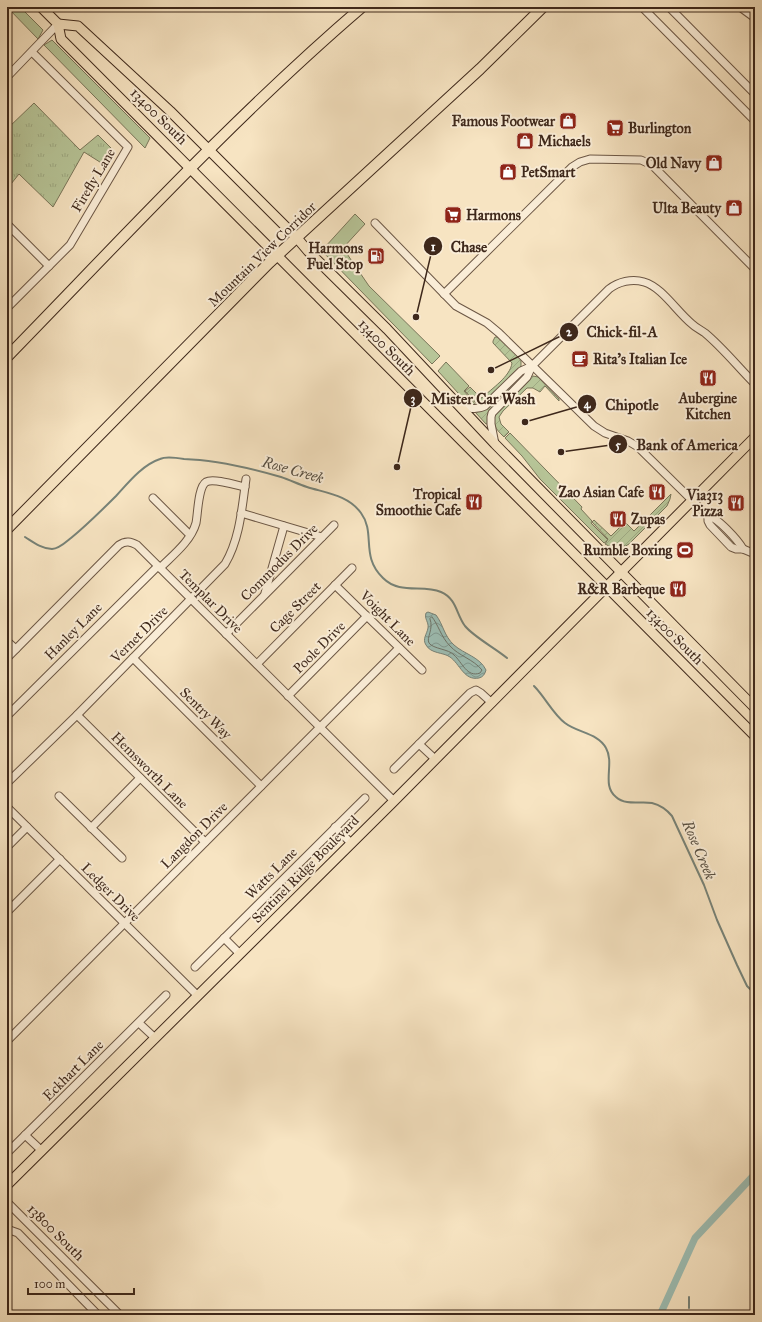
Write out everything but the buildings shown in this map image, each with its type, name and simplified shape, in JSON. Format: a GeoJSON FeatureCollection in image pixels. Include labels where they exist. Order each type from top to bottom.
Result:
{"type":"FeatureCollection","features":[{"type":"Feature","properties":{"kind":"highway"},"geometry":{"type":"LineString","coordinates":[[7,357],[191,168],[297,64],[362,7]]}},
{"type":"Feature","properties":{"kind":"highway","name":"Mountain View Corridor"},"geometry":{"type":"LineString","coordinates":[[7,529],[278,256],[480,69],[543,7]]}},
{"type":"Feature","properties":{"kind":"main road","name":"13400 South"},"geometry":{"type":"LineString","coordinates":[[41,7],[58,24],[61,39],[755,736]]}},
{"type":"Feature","properties":{"kind":"main road","name":"13400 South"},"geometry":{"type":"LineString","coordinates":[[58,24],[78,26],[210,150],[308,251],[387,329],[495,444],[755,708]]}},
{"type":"Feature","properties":{"kind":"main road","name":"Sentinel Ridge Boulevard"},"geometry":{"type":"LineString","coordinates":[[7,1185],[42,1152],[394,801],[755,437]]}},
{"type":"Feature","properties":{"kind":"street"},"geometry":{"type":"LineString","coordinates":[[642,7],[755,121]]}},
{"type":"Feature","properties":{"kind":"street"},"geometry":{"type":"LineString","coordinates":[[669,7],[755,94]]}},
{"type":"Feature","properties":{"kind":"street"},"geometry":{"type":"LineString","coordinates":[[740,7],[755,18]]}},
{"type":"Feature","properties":{"kind":"street"},"geometry":{"type":"LineString","coordinates":[[7,77],[58,24]]}},
{"type":"Feature","properties":{"kind":"street","name":"Firefly Lane"},"geometry":{"type":"LineString","coordinates":[[7,308],[70,245],[128,147],[32,52]]}},
{"type":"Feature","properties":{"kind":"street"},"geometry":{"type":"LineString","coordinates":[[444,294],[572,167],[580,162],[590,159],[641,160],[652,165],[755,269]]}},
{"type":"Feature","properties":{"kind":"street"},"geometry":{"type":"LineString","coordinates":[[374,223],[459,308],[491,325],[588,422],[600,431],[628,441],[638,447],[708,516],[716,519],[743,549],[755,554]]}},
{"type":"Feature","properties":{"kind":"street"},"geometry":{"type":"LineString","coordinates":[[7,224],[49,266]]}},
{"type":"Feature","properties":{"kind":"street"},"geometry":{"type":"LineString","coordinates":[[456,403],[471,409],[481,408],[490,402],[521,371],[532,366],[609,289],[626,281],[638,280],[650,284],[657,289],[755,384]]}},
{"type":"Feature","properties":{"kind":"street"},"geometry":{"type":"LineString","coordinates":[[495,444],[490,417],[492,413],[527,377],[532,366]]}},
{"type":"Feature","properties":{"kind":"street","name":"Vernet Drive"},"geometry":{"type":"LineString","coordinates":[[7,783],[220,570],[230,556],[236,538],[246,479]]}},
{"type":"Feature","properties":{"kind":"street","name":"Hanley Lane"},"geometry":{"type":"LineString","coordinates":[[7,716],[190,535],[196,522],[201,488],[205,483],[213,480],[245,487]]}},
{"type":"Feature","properties":{"kind":"street"},"geometry":{"type":"LineString","coordinates":[[153,498],[190,535]]}},
{"type":"Feature","properties":{"kind":"street"},"geometry":{"type":"LineString","coordinates":[[241,513],[322,537]]}},
{"type":"Feature","properties":{"kind":"street","name":"Commodus Drive"},"geometry":{"type":"LineString","coordinates":[[226,634],[334,525]]}},
{"type":"Feature","properties":{"kind":"street"},"geometry":{"type":"LineString","coordinates":[[264,595],[284,526]]}},
{"type":"Feature","properties":{"kind":"street","name":"Templar Drive"},"geometry":{"type":"LineString","coordinates":[[7,658],[122,543],[130,542],[135,544],[159,567],[394,801]]}},
{"type":"Feature","properties":{"kind":"street","name":"Cage Street"},"geometry":{"type":"LineString","coordinates":[[256,664],[352,568]]}},
{"type":"Feature","properties":{"kind":"street","name":"Voight Lane"},"geometry":{"type":"LineString","coordinates":[[335,585],[422,670]]}},
{"type":"Feature","properties":{"kind":"street","name":"Poole Drive"},"geometry":{"type":"LineString","coordinates":[[288,696],[367,616]]}},
{"type":"Feature","properties":{"kind":"street"},"geometry":{"type":"LineString","coordinates":[[7,640],[16,649]]}},
{"type":"Feature","properties":{"kind":"street","name":"Langdon Drive"},"geometry":{"type":"LineString","coordinates":[[7,1041],[399,648]]}},
{"type":"Feature","properties":{"kind":"street","name":"Sentry Way"},"geometry":{"type":"LineString","coordinates":[[133,658],[261,786]]}},
{"type":"Feature","properties":{"kind":"street"},"geometry":{"type":"LineString","coordinates":[[394,769],[470,693],[476,690],[492,702]]}},
{"type":"Feature","properties":{"kind":"street","name":"Hemsworth Lane"},"geometry":{"type":"LineString","coordinates":[[76,715],[205,842]]}},
{"type":"Feature","properties":{"kind":"street"},"geometry":{"type":"LineString","coordinates":[[419,744],[435,759]]}},
{"type":"Feature","properties":{"kind":"street"},"geometry":{"type":"LineString","coordinates":[[91,828],[140,778]]}},
{"type":"Feature","properties":{"kind":"street"},"geometry":{"type":"LineString","coordinates":[[59,796],[122,858]]}},
{"type":"Feature","properties":{"kind":"street","name":"Watts Lane"},"geometry":{"type":"LineString","coordinates":[[195,967],[364,798]]}},
{"type":"Feature","properties":{"kind":"street","name":"Ledger Drive"},"geometry":{"type":"LineString","coordinates":[[7,807],[198,996]]}},
{"type":"Feature","properties":{"kind":"street"},"geometry":{"type":"LineString","coordinates":[[7,847],[27,826]]}},
{"type":"Feature","properties":{"kind":"street"},"geometry":{"type":"LineString","coordinates":[[336,827],[351,843]]}},
{"type":"Feature","properties":{"kind":"street"},"geometry":{"type":"LineString","coordinates":[[7,912],[60,859]]}},
{"type":"Feature","properties":{"kind":"street"},"geometry":{"type":"LineString","coordinates":[[224,938],[240,954]]}},
{"type":"Feature","properties":{"kind":"street","name":"Eckhart Lane"},"geometry":{"type":"LineString","coordinates":[[7,1153],[166,995]]}},
{"type":"Feature","properties":{"kind":"street"},"geometry":{"type":"LineString","coordinates":[[139,1023],[155,1038]]}},
{"type":"Feature","properties":{"kind":"street"},"geometry":{"type":"LineString","coordinates":[[25,1135],[42,1152]]}},
{"type":"Feature","properties":{"kind":"street","name":"13800 South"},"geometry":{"type":"LineString","coordinates":[[7,1202],[120,1315]]}},
{"type":"Feature","properties":{"kind":"street"},"geometry":{"type":"LineString","coordinates":[[7,1229],[18,1233],[98,1315]]}},
{"type":"Feature","properties":{"kind":"green space"},"geometry":{"type":"Polygon","coordinates":[[[7,7],[20,7],[43,30],[38,39],[7,7]]]}},
{"type":"Feature","properties":{"kind":"green space"},"geometry":{"type":"Polygon","coordinates":[[[52,40],[150,138],[145,148],[44,45],[52,40]]]}},
{"type":"Feature","properties":{"kind":"green space"},"geometry":{"type":"Polygon","coordinates":[[[34,103],[80,150],[98,135],[112,149],[103,164],[84,152],[53,207],[19,174],[7,189],[7,159],[9,157],[7,155],[7,129],[34,103]]]}},
{"type":"Feature","properties":{"kind":"green space"},"geometry":{"type":"Polygon","coordinates":[[[355,214],[365,224],[343,248],[369,286],[440,356],[432,364],[321,250],[355,214]]]}},
{"type":"Feature","properties":{"kind":"green space"},"geometry":{"type":"Polygon","coordinates":[[[495,337],[498,337],[521,360],[521,366],[482,404],[477,404],[465,391],[470,387],[482,398],[504,378],[511,368],[512,363],[493,343],[495,337]]]}},
{"type":"Feature","properties":{"kind":"green space"},"geometry":{"type":"Polygon","coordinates":[[[446,362],[469,386],[464,391],[477,406],[469,405],[438,371],[446,362]]]}},
{"type":"Feature","properties":{"kind":"green space"},"geometry":{"type":"Polygon","coordinates":[[[522,373],[525,376],[486,424],[475,411],[522,373]]]}},
{"type":"Feature","properties":{"kind":"green space"},"geometry":{"type":"Polygon","coordinates":[[[530,377],[538,377],[559,399],[559,401],[545,386],[540,392],[533,388],[527,388],[503,411],[499,417],[501,424],[509,432],[504,437],[498,431],[494,423],[496,411],[530,377]]]}},
{"type":"Feature","properties":{"kind":"green space"},"geometry":{"type":"Polygon","coordinates":[[[510,433],[582,507],[581,509],[592,521],[591,523],[608,540],[604,543],[540,479],[522,456],[505,438],[510,433]]]}},
{"type":"Feature","properties":{"kind":"green space"},"geometry":{"type":"Polygon","coordinates":[[[671,494],[667,506],[629,544],[624,547],[624,545],[614,545],[613,548],[605,544],[608,539],[592,522],[594,520],[611,536],[625,522],[634,531],[671,494]]]}},
{"type":"Feature","properties":{"kind":"water"},"geometry":{"type":"Polygon","coordinates":[[[428,612],[436,615],[448,638],[454,645],[480,662],[486,670],[483,676],[474,678],[466,675],[450,657],[428,648],[424,641],[428,626],[426,613],[428,612]]]}},
{"type":"Feature","properties":{"kind":"waterway","name":"Rose Creek"},"geometry":{"type":"LineString","coordinates":[[25,537],[45,548],[55,549],[60,547],[94,518],[141,470],[147,465],[163,458],[209,461],[233,465],[281,477],[343,498],[350,502],[361,513],[365,521],[368,528],[372,561],[376,570],[383,578],[390,583],[404,588],[434,590],[446,595],[453,603],[465,626],[507,658]]}},
{"type":"Feature","properties":{"kind":"waterway","name":"Rose Creek"},"geometry":{"type":"LineString","coordinates":[[534,686],[565,723],[598,739],[606,748],[609,761],[609,787],[616,797],[620,800],[629,802],[655,804],[663,808],[672,816],[704,885],[717,920],[737,965],[747,986],[755,994]]}},
{"type":"Feature","properties":{"kind":"waterway"},"geometry":{"type":"LineString","coordinates":[[660,1315],[695,1238],[755,1174]]}},
{"type":"Feature","properties":{"kind":"waterway"},"geometry":{"type":"LineString","coordinates":[[689,1297],[689,1308]]}},
{"type":"Feature","properties":{"kind":"place","name":"Famous Footwear"},"geometry":{"type":"Point","coordinates":[568,121]}},
{"type":"Feature","properties":{"kind":"place","name":"Burlington"},"geometry":{"type":"Point","coordinates":[615,128]}},
{"type":"Feature","properties":{"kind":"place","name":"Michaels"},"geometry":{"type":"Point","coordinates":[525,141]}},
{"type":"Feature","properties":{"kind":"place","name":"Old Navy"},"geometry":{"type":"Point","coordinates":[714,163]}},
{"type":"Feature","properties":{"kind":"place","name":"PetSmart"},"geometry":{"type":"Point","coordinates":[508,172]}},
{"type":"Feature","properties":{"kind":"place","name":"Ulta Beauty"},"geometry":{"type":"Point","coordinates":[734,208]}},
{"type":"Feature","properties":{"kind":"place","name":"Harmons"},"geometry":{"type":"Point","coordinates":[453,215]}},
{"type":"Feature","properties":{"kind":"place","name":"Harmons Fuel Stop"},"geometry":{"type":"Point","coordinates":[376,256]}},
{"type":"Feature","properties":{"kind":"place","name":"Chase"},"geometry":{"type":"Point","coordinates":[416,317]}},
{"type":"Feature","properties":{"kind":"place","name":"Rita's Italian Ice"},"geometry":{"type":"Point","coordinates":[580,359]}},
{"type":"Feature","properties":{"kind":"place","name":"Chick-fil-A"},"geometry":{"type":"Point","coordinates":[491,370]}},
{"type":"Feature","properties":{"kind":"place","name":"Aubergine Kitchen"},"geometry":{"type":"Point","coordinates":[708,378]}},
{"type":"Feature","properties":{"kind":"place","name":"Chipotle"},"geometry":{"type":"Point","coordinates":[525,422]}},
{"type":"Feature","properties":{"kind":"place","name":"Bank of America"},"geometry":{"type":"Point","coordinates":[561,452]}},
{"type":"Feature","properties":{"kind":"place","name":"Mister Car Wash"},"geometry":{"type":"Point","coordinates":[397,467]}},
{"type":"Feature","properties":{"kind":"place","name":"Zao Asian Cafe"},"geometry":{"type":"Point","coordinates":[657,492]}},
{"type":"Feature","properties":{"kind":"place","name":"Tropical Smoothie Cafe"},"geometry":{"type":"Point","coordinates":[474,502]}},
{"type":"Feature","properties":{"kind":"place","name":"Via313 Pizza"},"geometry":{"type":"Point","coordinates":[736,503]}},
{"type":"Feature","properties":{"kind":"place","name":"Zupas"},"geometry":{"type":"Point","coordinates":[618,519]}},
{"type":"Feature","properties":{"kind":"place","name":"Rumble Boxing"},"geometry":{"type":"Point","coordinates":[685,550]}},
{"type":"Feature","properties":{"kind":"place","name":"R&R Barbeque"},"geometry":{"type":"Point","coordinates":[678,589]}}]}
